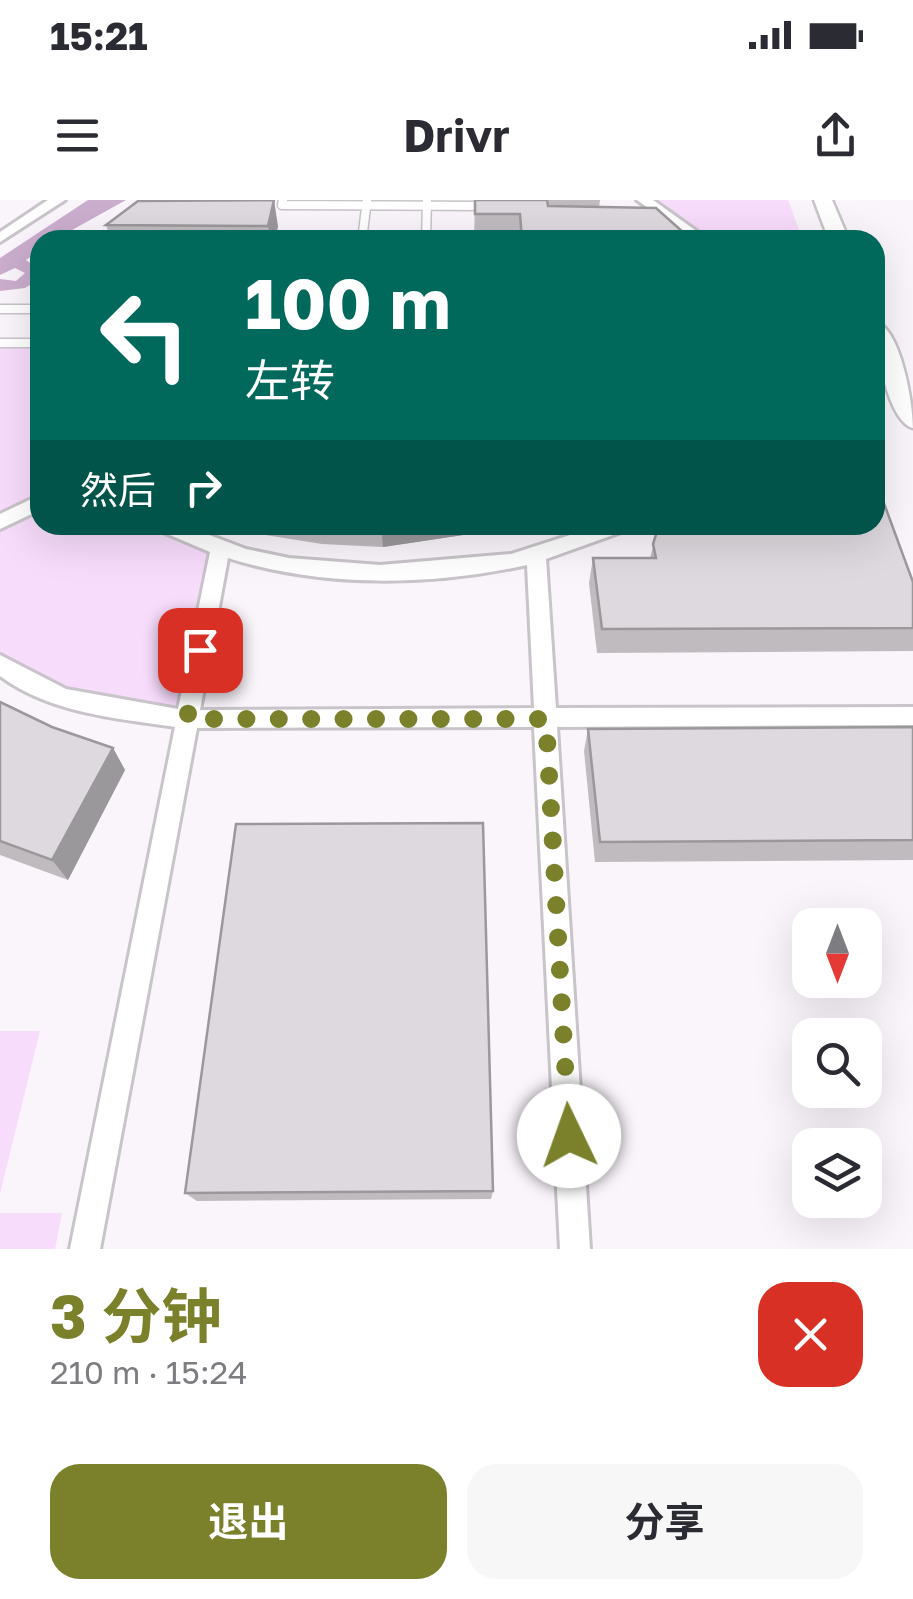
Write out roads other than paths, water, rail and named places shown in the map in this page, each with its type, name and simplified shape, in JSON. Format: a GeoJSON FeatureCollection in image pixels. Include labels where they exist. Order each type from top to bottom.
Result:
{"type":"FeatureCollection","features":[{"type":"Feature","properties":{"kind":"street"},"geometry":{"type":"LineString","coordinates":[[0,238],[58,200]]}},
{"type":"Feature","properties":{"kind":"street"},"geometry":{"type":"LineString","coordinates":[[644,200],[688,230]]}},
{"type":"Feature","properties":{"kind":"street"},"geometry":{"type":"LineString","coordinates":[[823,200],[835,230]]}},
{"type":"Feature","properties":{"kind":"street"},"geometry":{"type":"LineString","coordinates":[[885,351],[913,420]]}},
{"type":"Feature","properties":{"kind":"street"},"geometry":{"type":"LineString","coordinates":[[0,522],[30,507]]}},
{"type":"Feature","properties":{"kind":"street"},"geometry":{"type":"LineString","coordinates":[[193,535],[272,562],[392,574],[513,561],[591,535]]}},
{"type":"Feature","properties":{"kind":"street"},"geometry":{"type":"LineString","coordinates":[[85,1249],[221,545]]}},
{"type":"Feature","properties":{"kind":"street"},"geometry":{"type":"LineString","coordinates":[[536,554],[575,1249]]}},
{"type":"Feature","properties":{"kind":"street"},"geometry":{"type":"LineString","coordinates":[[0,664],[15,678],[89,705],[187,719],[913,716]]}},
{"type":"Feature","properties":{"kind":"lane"},"geometry":{"type":"LineString","coordinates":[[282,200],[282,205],[366,202],[502,206]]}},
{"type":"Feature","properties":{"kind":"lane"},"geometry":{"type":"LineString","coordinates":[[363,230],[366,202]]}},
{"type":"Feature","properties":{"kind":"lane"},"geometry":{"type":"LineString","coordinates":[[426,230],[427,203]]}},
{"type":"Feature","properties":{"kind":"lane"},"geometry":{"type":"LineString","coordinates":[[0,309],[30,309]]}},
{"type":"Feature","properties":{"kind":"lane"},"geometry":{"type":"LineString","coordinates":[[0,343],[30,343]]}}]}
